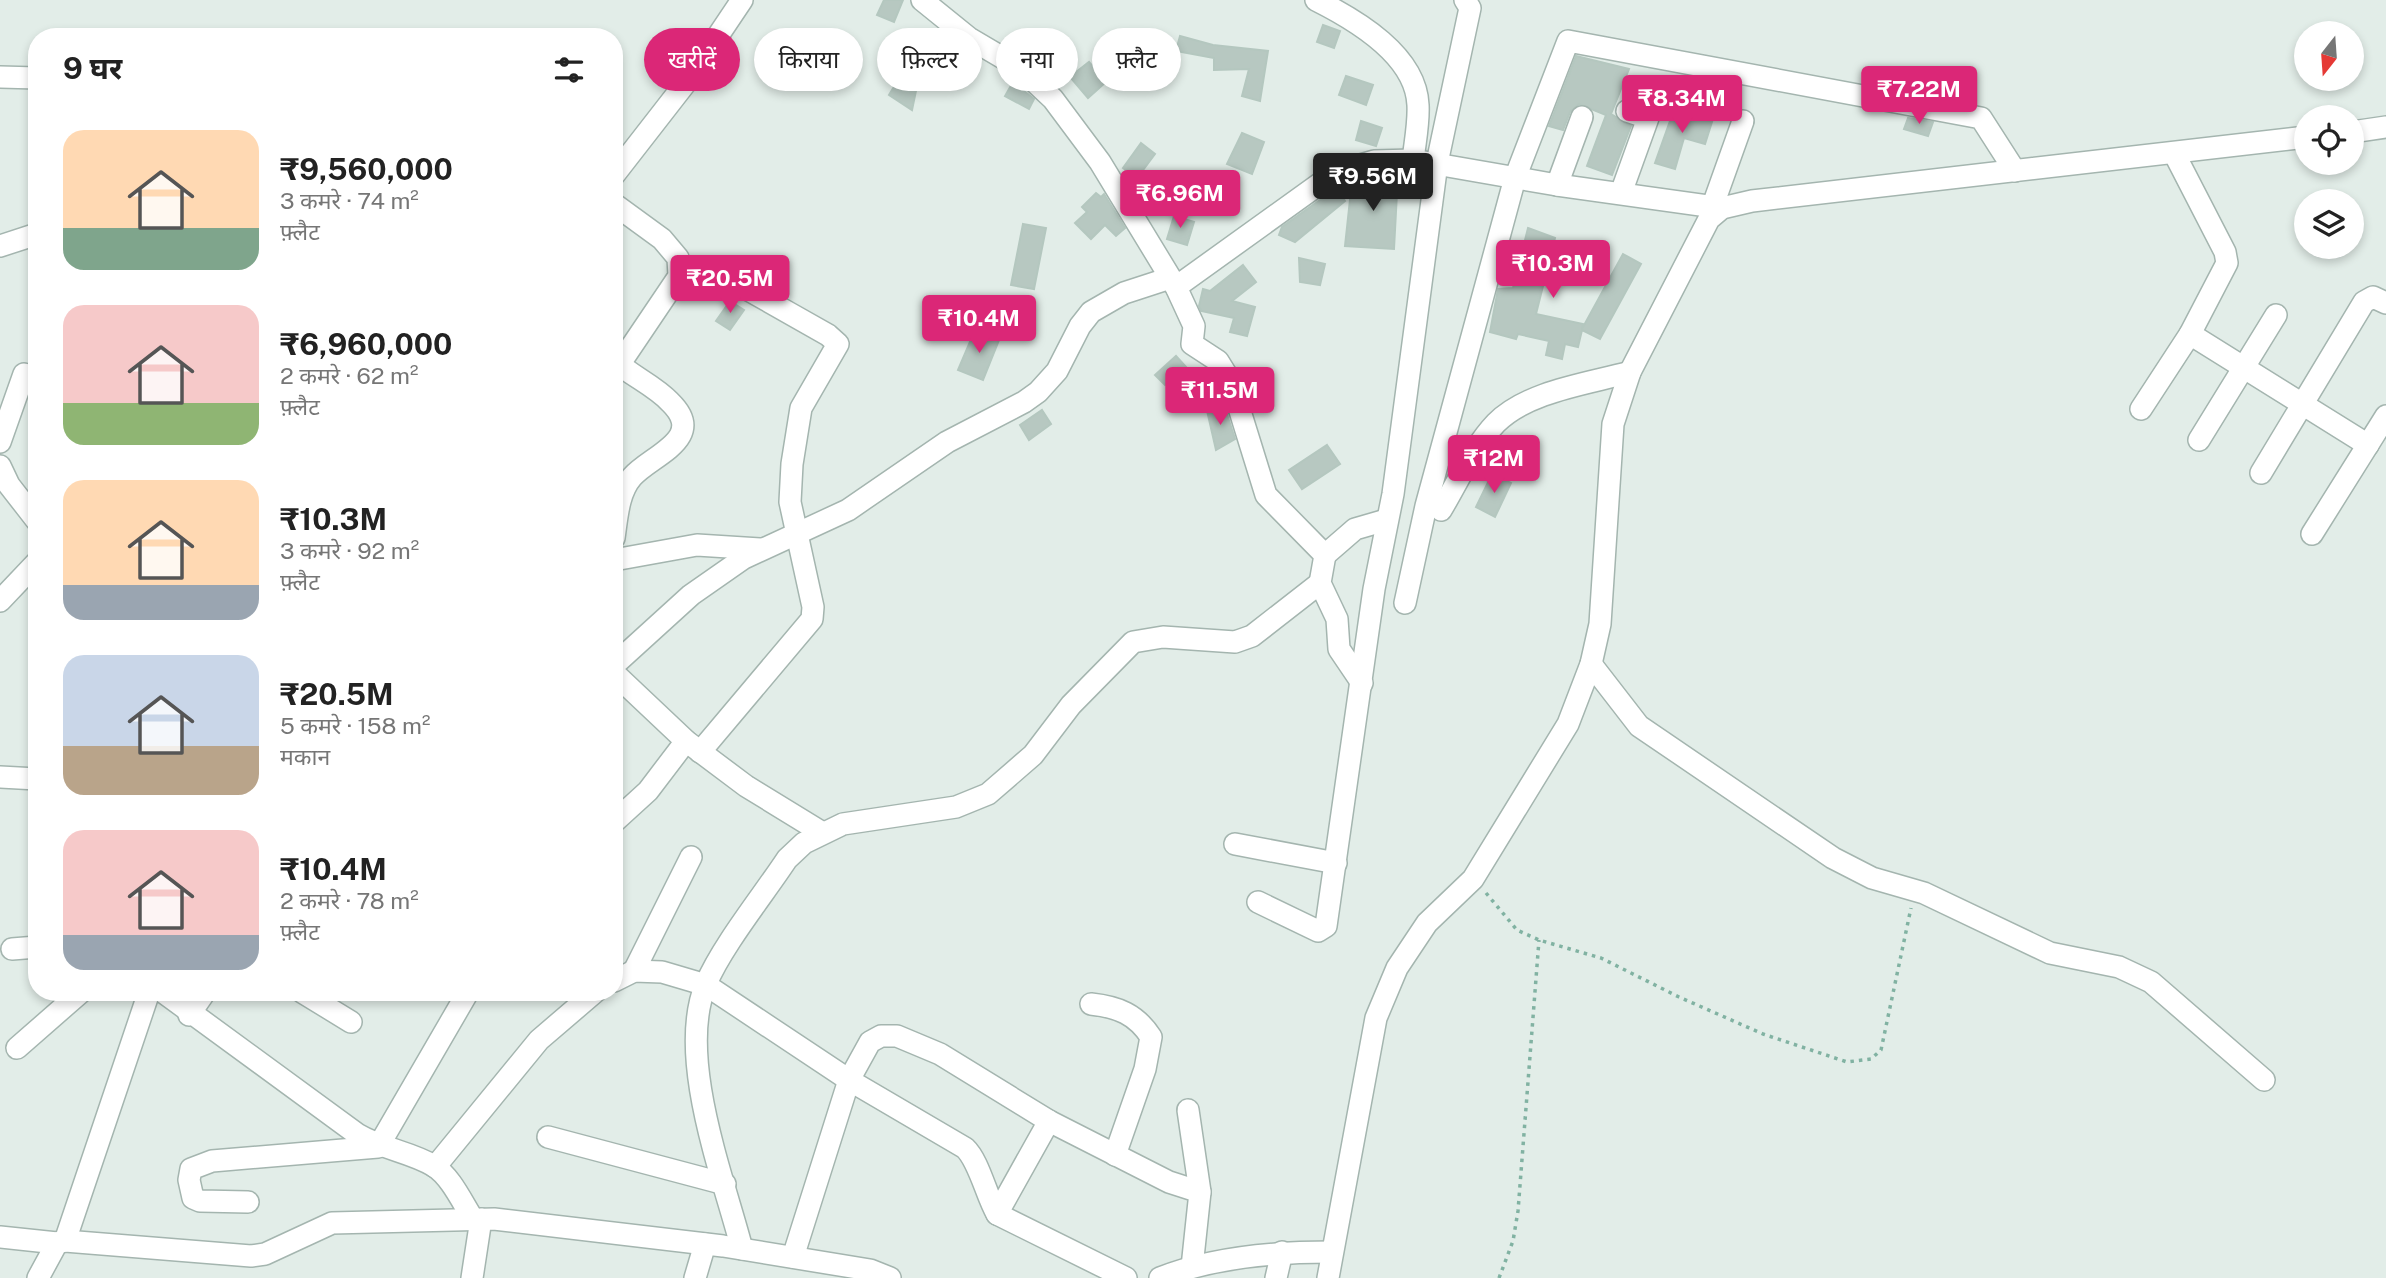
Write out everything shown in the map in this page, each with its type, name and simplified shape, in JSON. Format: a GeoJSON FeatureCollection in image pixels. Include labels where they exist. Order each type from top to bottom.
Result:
{"type":"FeatureCollection","features":[{"type":"Feature","properties":{"kind":"street"},"geometry":{"type":"LineString","coordinates":[[623,163],[691,76],[742,0]]}},
{"type":"Feature","properties":{"kind":"street"},"geometry":{"type":"LineString","coordinates":[[922,0],[968,38],[1020,68],[1053,99],[1100,162],[1173,282],[1194,326],[1192,344],[1218,361],[1231,382],[1266,495],[1325,555]]}},
{"type":"Feature","properties":{"kind":"street"},"geometry":{"type":"LineString","coordinates":[[1316,0],[1340,12],[1384,43],[1409,73],[1419,104],[1413,160]]}},
{"type":"Feature","properties":{"kind":"street"},"geometry":{"type":"LineString","coordinates":[[1258,901],[1318,931],[1326,926],[1386,520],[1393,494],[1437,163],[1470,8],[1465,0]]}},
{"type":"Feature","properties":{"kind":"street"},"geometry":{"type":"LineString","coordinates":[[1405,603],[1434,508],[1515,178],[1568,41],[1981,118],[2015,171]]}},
{"type":"Feature","properties":{"kind":"street"},"geometry":{"type":"LineString","coordinates":[[0,77],[28,78]]}},
{"type":"Feature","properties":{"kind":"street"},"geometry":{"type":"LineString","coordinates":[[1620,193],[1648,118],[1627,111]]}},
{"type":"Feature","properties":{"kind":"street"},"geometry":{"type":"LineString","coordinates":[[1557,185],[1582,117]]}},
{"type":"Feature","properties":{"kind":"street"},"geometry":{"type":"LineString","coordinates":[[1328,1278],[1376,1018],[1397,968],[1427,923],[1473,879],[1568,724],[1591,664],[1600,624],[1613,424],[1630,372],[1703,230],[1718,207],[1744,121]]}},
{"type":"Feature","properties":{"kind":"street"},"geometry":{"type":"LineString","coordinates":[[2364,130],[2386,127]]}},
{"type":"Feature","properties":{"kind":"street"},"geometry":{"type":"LineString","coordinates":[[623,657],[691,596],[760,549],[798,535],[848,509],[947,442],[1038,392],[1057,371],[1080,326],[1091,312],[1105,301],[1173,282],[1336,172],[1374,162],[1413,160],[1557,185],[1718,207],[2294,138]]}},
{"type":"Feature","properties":{"kind":"street"},"geometry":{"type":"LineString","coordinates":[[2141,409],[2190,334],[2227,263],[2225,252],[2174,153]]}},
{"type":"Feature","properties":{"kind":"street"},"geometry":{"type":"LineString","coordinates":[[623,211],[662,239],[678,258],[679,276],[623,354]]}},
{"type":"Feature","properties":{"kind":"street"},"geometry":{"type":"LineString","coordinates":[[0,246],[28,237]]}},
{"type":"Feature","properties":{"kind":"street"},"geometry":{"type":"LineString","coordinates":[[623,814],[693,747],[812,619],[814,607],[790,502],[802,408],[838,344],[828,335],[729,279],[720,276],[679,276]]}},
{"type":"Feature","properties":{"kind":"street"},"geometry":{"type":"LineString","coordinates":[[2261,473],[2364,302],[2373,297],[2386,303]]}},
{"type":"Feature","properties":{"kind":"street"},"geometry":{"type":"LineString","coordinates":[[2199,440],[2276,315]]}},
{"type":"Feature","properties":{"kind":"street"},"geometry":{"type":"LineString","coordinates":[[2190,334],[2368,445]]}},
{"type":"Feature","properties":{"kind":"street"},"geometry":{"type":"LineString","coordinates":[[623,366],[671,402],[681,418],[682,432],[673,446],[632,476],[623,497]]}},
{"type":"Feature","properties":{"kind":"street"},"geometry":{"type":"LineString","coordinates":[[1434,508],[1487,435],[1518,406],[1630,372]]}},
{"type":"Feature","properties":{"kind":"street"},"geometry":{"type":"LineString","coordinates":[[0,381],[28,373]]}},
{"type":"Feature","properties":{"kind":"street"},"geometry":{"type":"LineString","coordinates":[[0,442],[28,377]]}},
{"type":"Feature","properties":{"kind":"street"},"geometry":{"type":"LineString","coordinates":[[2312,534],[2386,415]]}},
{"type":"Feature","properties":{"kind":"street"},"geometry":{"type":"LineString","coordinates":[[0,466],[9,485],[28,509]]}},
{"type":"Feature","properties":{"kind":"street"},"geometry":{"type":"LineString","coordinates":[[1393,494],[1434,508]]}},
{"type":"Feature","properties":{"kind":"street"},"geometry":{"type":"LineString","coordinates":[[1362,683],[1339,649],[1337,619],[1320,583],[1325,555],[1355,529],[1386,520]]}},
{"type":"Feature","properties":{"kind":"street"},"geometry":{"type":"LineString","coordinates":[[623,558],[697,545],[760,549]]}},
{"type":"Feature","properties":{"kind":"street"},"geometry":{"type":"LineString","coordinates":[[0,601],[28,571]]}},
{"type":"Feature","properties":{"kind":"street"},"geometry":{"type":"LineString","coordinates":[[742,1249],[701,1090],[695,1040],[706,985],[787,859],[821,832],[872,817],[956,807],[988,794],[1033,755],[1071,705],[1133,642],[1163,637],[1235,642],[1252,636],[1320,583]]}},
{"type":"Feature","properties":{"kind":"street"},"geometry":{"type":"LineString","coordinates":[[1591,664],[1639,726],[1833,858],[1872,877],[1915,890],[2050,953],[2133,971],[2151,982],[2264,1080]]}},
{"type":"Feature","properties":{"kind":"street"},"geometry":{"type":"LineString","coordinates":[[623,681],[693,747],[746,786],[821,832]]}},
{"type":"Feature","properties":{"kind":"street"},"geometry":{"type":"LineString","coordinates":[[0,777],[28,779]]}},
{"type":"Feature","properties":{"kind":"street"},"geometry":{"type":"LineString","coordinates":[[1235,844],[1336,863]]}},
{"type":"Feature","properties":{"kind":"street"},"geometry":{"type":"LineString","coordinates":[[634,971],[691,857]]}},
{"type":"Feature","properties":{"kind":"street"},"geometry":{"type":"LineString","coordinates":[[12,948],[28,947]]}},
{"type":"Feature","properties":{"kind":"street"},"geometry":{"type":"LineString","coordinates":[[623,976],[634,971],[662,972],[706,985],[849,1080],[965,1148],[972,1157],[985,1194],[997,1214],[1126,1278]]}},
{"type":"Feature","properties":{"kind":"street"},"geometry":{"type":"LineString","coordinates":[[17,1048],[70,1001]]}},
{"type":"Feature","properties":{"kind":"street"},"geometry":{"type":"LineString","coordinates":[[38,1278],[61,1242],[146,1001]]}},
{"type":"Feature","properties":{"kind":"street"},"geometry":{"type":"LineString","coordinates":[[173,1001],[189,1015],[378,1147],[435,1167],[446,1177],[477,1219],[472,1278]]}},
{"type":"Feature","properties":{"kind":"street"},"geometry":{"type":"LineString","coordinates":[[189,1015],[199,1001]]}},
{"type":"Feature","properties":{"kind":"street"},"geometry":{"type":"LineString","coordinates":[[317,1001],[351,1022]]}},
{"type":"Feature","properties":{"kind":"street"},"geometry":{"type":"LineString","coordinates":[[378,1147],[463,1001]]}},
{"type":"Feature","properties":{"kind":"street"},"geometry":{"type":"LineString","coordinates":[[435,1167],[539,1040],[580,1001]]}},
{"type":"Feature","properties":{"kind":"street"},"geometry":{"type":"LineString","coordinates":[[1091,1004],[1115,1006],[1140,1021],[1151,1037],[1145,1069],[1115,1155]]}},
{"type":"Feature","properties":{"kind":"street"},"geometry":{"type":"LineString","coordinates":[[793,1257],[849,1080],[870,1042],[881,1036],[897,1035],[940,1054],[1049,1121],[1169,1182],[1200,1192]]}},
{"type":"Feature","properties":{"kind":"street"},"geometry":{"type":"LineString","coordinates":[[1188,1110],[1200,1192],[1192,1267]]}},
{"type":"Feature","properties":{"kind":"street"},"geometry":{"type":"LineString","coordinates":[[997,1214],[1049,1121]]}},
{"type":"Feature","properties":{"kind":"street"},"geometry":{"type":"LineString","coordinates":[[548,1137],[725,1184]]}},
{"type":"Feature","properties":{"kind":"street"},"geometry":{"type":"LineString","coordinates":[[248,1202],[200,1201],[193,1198],[188,1180],[191,1169],[212,1161],[378,1147]]}},
{"type":"Feature","properties":{"kind":"street"},"geometry":{"type":"LineString","coordinates":[[0,1237],[251,1256],[265,1254],[332,1223],[477,1219],[742,1249],[870,1270],[890,1278]]}},
{"type":"Feature","properties":{"kind":"street"},"geometry":{"type":"LineString","coordinates":[[695,1278],[705,1244]]}},
{"type":"Feature","properties":{"kind":"street"},"geometry":{"type":"LineString","coordinates":[[1160,1278],[1192,1267],[1282,1252],[1331,1252]]}},
{"type":"Feature","properties":{"kind":"street"},"geometry":{"type":"LineString","coordinates":[[1276,1278],[1282,1252]]}},
{"type":"Feature","properties":{"kind":"path"},"geometry":{"type":"LineString","coordinates":[[1473,879],[1517,929],[1539,940],[1601,958],[1679,998],[1762,1034],[1847,1062],[1871,1059],[1881,1050],[1915,890]]}},
{"type":"Feature","properties":{"kind":"path"},"geometry":{"type":"LineString","coordinates":[[1499,1278],[1513,1241],[1518,1212],[1539,940]]}},
{"type":"Feature","properties":{"kind":"building"},"geometry":{"type":"Polygon","coordinates":[[[884,0],[903,0],[894,22],[877,15],[884,0]]]}},
{"type":"Feature","properties":{"kind":"building"},"geometry":{"type":"Polygon","coordinates":[[[1323,25],[1340,31],[1334,48],[1317,42],[1323,25]]]}},
{"type":"Feature","properties":{"kind":"building"},"geometry":{"type":"Polygon","coordinates":[[[1181,36],[1213,45],[1268,51],[1260,101],[1242,96],[1249,69],[1214,70],[1214,58],[1181,52],[1181,36]]]}},
{"type":"Feature","properties":{"kind":"building"},"geometry":{"type":"Polygon","coordinates":[[[1576,56],[1629,69],[1611,114],[1631,126],[1612,175],[1587,166],[1606,115],[1579,104],[1570,112],[1563,130],[1549,126],[1576,56]]]}},
{"type":"Feature","properties":{"kind":"building"},"geometry":{"type":"Polygon","coordinates":[[[1089,62],[1092,66],[1092,91],[1096,91],[1088,98],[1078,86],[1078,71],[1089,62]]]}},
{"type":"Feature","properties":{"kind":"building"},"geometry":{"type":"Polygon","coordinates":[[[1346,76],[1373,85],[1366,105],[1339,95],[1346,76]]]}},
{"type":"Feature","properties":{"kind":"building"},"geometry":{"type":"Polygon","coordinates":[[[891,91],[916,91],[912,110],[889,95],[891,91]]]}},
{"type":"Feature","properties":{"kind":"building"},"geometry":{"type":"Polygon","coordinates":[[[1008,91],[1024,91],[1034,99],[1029,109],[1005,96],[1008,91]]]}},
{"type":"Feature","properties":{"kind":"building"},"geometry":{"type":"Polygon","coordinates":[[[1675,107],[1707,117],[1706,120],[1712,122],[1705,144],[1684,138],[1675,169],[1655,163],[1675,107]]]}},
{"type":"Feature","properties":{"kind":"building"},"geometry":{"type":"Polygon","coordinates":[[[1908,118],[1933,122],[1928,136],[1904,129],[1908,118]]]}},
{"type":"Feature","properties":{"kind":"building"},"geometry":{"type":"Polygon","coordinates":[[[1361,121],[1382,128],[1376,146],[1356,140],[1361,121]]]}},
{"type":"Feature","properties":{"kind":"building"},"geometry":{"type":"Polygon","coordinates":[[[1242,133],[1264,142],[1252,174],[1227,164],[1242,133]]]}},
{"type":"Feature","properties":{"kind":"building"},"geometry":{"type":"Polygon","coordinates":[[[1141,143],[1155,154],[1137,178],[1123,168],[1141,143]]]}},
{"type":"Feature","properties":{"kind":"building"},"geometry":{"type":"Polygon","coordinates":[[[1375,174],[1398,174],[1394,249],[1345,246],[1352,181],[1374,181],[1375,174]]]}},
{"type":"Feature","properties":{"kind":"building"},"geometry":{"type":"Polygon","coordinates":[[[1337,188],[1345,201],[1295,242],[1279,235],[1282,227],[1337,188]]]}},
{"type":"Feature","properties":{"kind":"building"},"geometry":{"type":"Polygon","coordinates":[[[1096,193],[1101,197],[1104,194],[1125,228],[1116,236],[1105,225],[1091,239],[1075,223],[1087,212],[1082,207],[1096,193]]]}},
{"type":"Feature","properties":{"kind":"building"},"geometry":{"type":"Polygon","coordinates":[[[1174,216],[1194,222],[1187,245],[1167,239],[1174,216]]]}},
{"type":"Feature","properties":{"kind":"building"},"geometry":{"type":"Polygon","coordinates":[[[1023,224],[1046,228],[1034,289],[1011,285],[1023,224]]]}},
{"type":"Feature","properties":{"kind":"building"},"geometry":{"type":"Polygon","coordinates":[[[1528,228],[1555,238],[1536,314],[1583,324],[1582,329],[1623,254],[1641,264],[1600,339],[1582,330],[1578,347],[1565,344],[1562,359],[1546,355],[1549,341],[1518,334],[1516,339],[1490,332],[1498,289],[1513,288],[1528,228]]]}},
{"type":"Feature","properties":{"kind":"building"},"geometry":{"type":"Polygon","coordinates":[[[1299,258],[1325,264],[1320,285],[1300,282],[1299,258]]]}},
{"type":"Feature","properties":{"kind":"building"},"geometry":{"type":"Polygon","coordinates":[[[1243,265],[1256,282],[1232,301],[1255,307],[1247,336],[1230,332],[1234,318],[1201,311],[1199,306],[1203,289],[1210,291],[1243,265]]]}},
{"type":"Feature","properties":{"kind":"building"},"geometry":{"type":"Polygon","coordinates":[[[730,301],[744,310],[730,330],[716,321],[730,301]]]}},
{"type":"Feature","properties":{"kind":"building"},"geometry":{"type":"Polygon","coordinates":[[[975,330],[999,340],[983,380],[958,370],[975,330]]]}},
{"type":"Feature","properties":{"kind":"building"},"geometry":{"type":"Polygon","coordinates":[[[1176,356],[1186,367],[1165,385],[1155,375],[1176,356]]]}},
{"type":"Feature","properties":{"kind":"building"},"geometry":{"type":"Polygon","coordinates":[[[1206,406],[1226,411],[1235,439],[1216,450],[1206,406]]]}},
{"type":"Feature","properties":{"kind":"building"},"geometry":{"type":"Polygon","coordinates":[[[1042,410],[1051,424],[1029,440],[1020,425],[1042,410]]]}},
{"type":"Feature","properties":{"kind":"building"},"geometry":{"type":"Polygon","coordinates":[[[1327,445],[1340,464],[1302,489],[1289,470],[1327,445]]]}},
{"type":"Feature","properties":{"kind":"building"},"geometry":{"type":"Polygon","coordinates":[[[1492,474],[1511,483],[1495,517],[1476,507],[1492,474]]]}}]}
